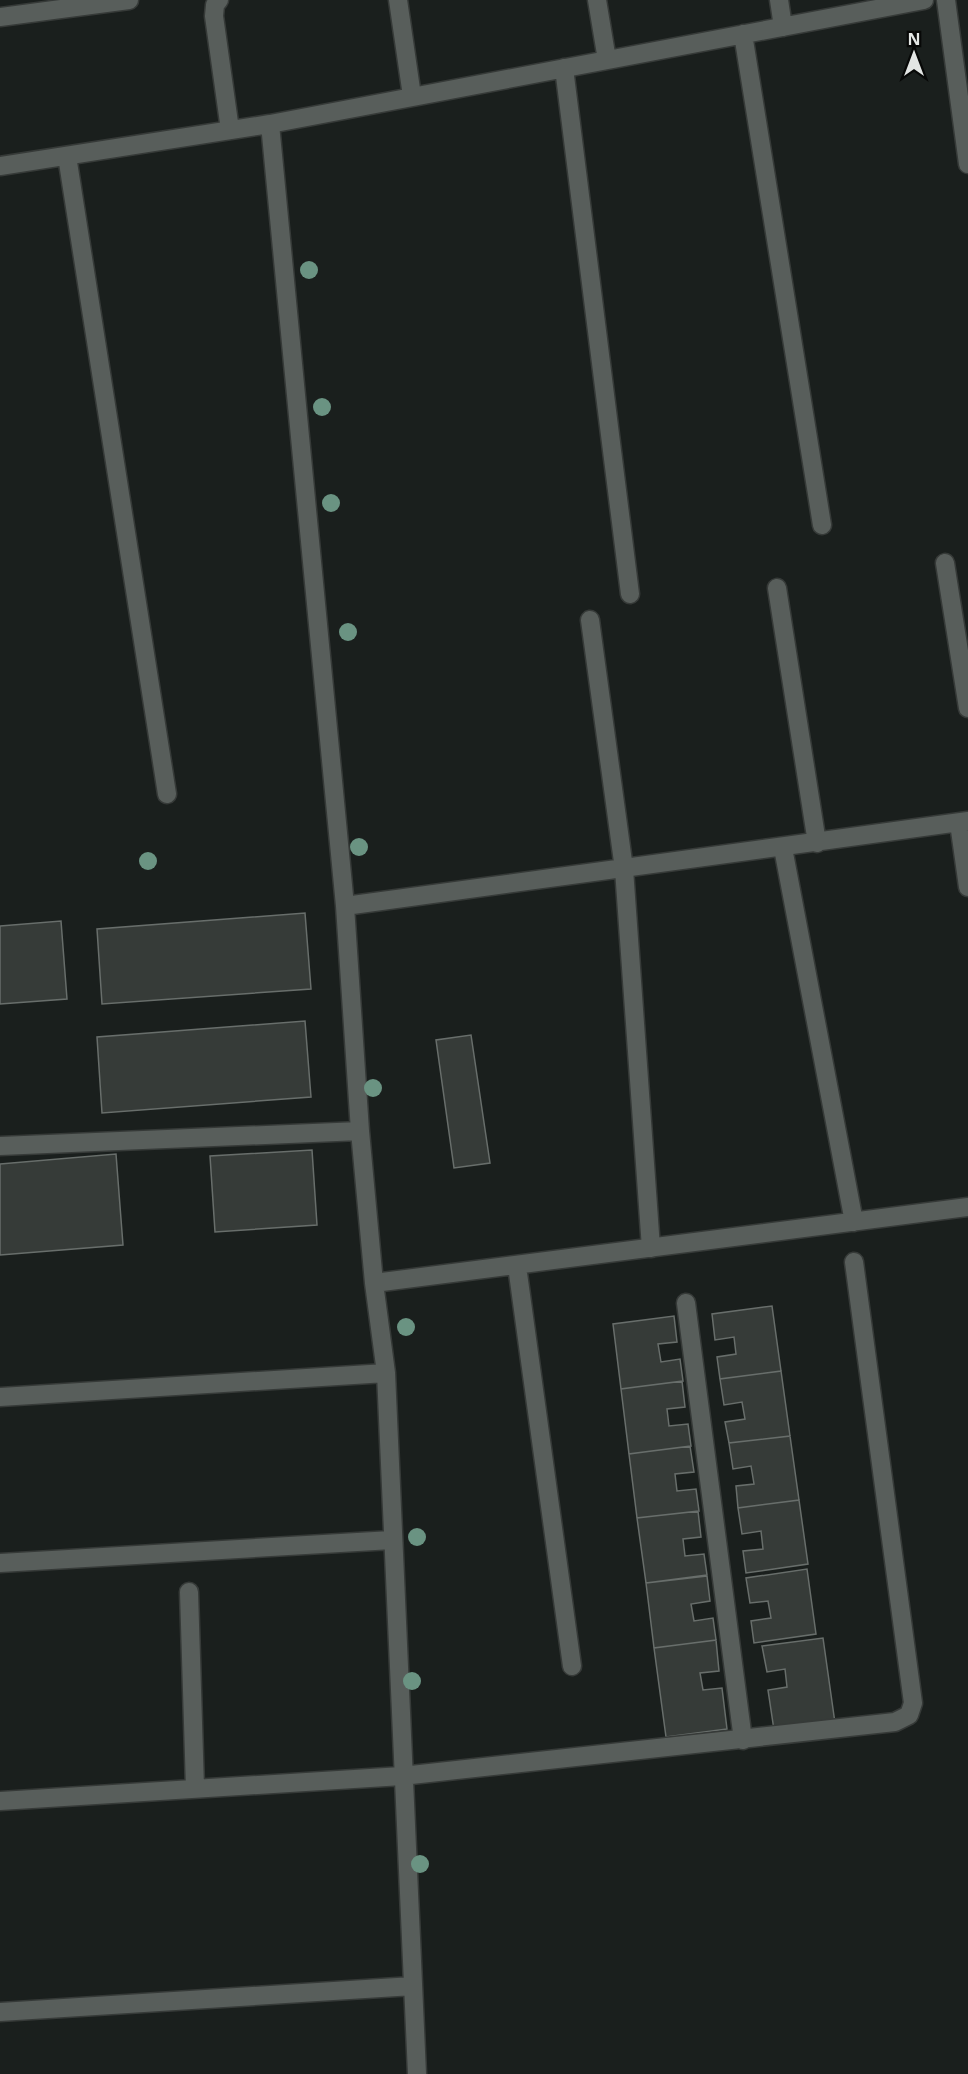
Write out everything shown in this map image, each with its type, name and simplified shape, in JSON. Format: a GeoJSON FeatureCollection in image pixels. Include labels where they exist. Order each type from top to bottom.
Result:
{"type":"FeatureCollection","features":[{"type":"Feature","properties":{"kind":"street"},"geometry":{"type":"LineString","coordinates":[[0,17],[129,0]]}},
{"type":"Feature","properties":{"kind":"street"},"geometry":{"type":"LineString","coordinates":[[219,0],[215,5],[214,16],[230,130]]}},
{"type":"Feature","properties":{"kind":"street"},"geometry":{"type":"LineString","coordinates":[[399,0],[412,96]]}},
{"type":"Feature","properties":{"kind":"street"},"geometry":{"type":"LineString","coordinates":[[597,0],[607,60]]}},
{"type":"Feature","properties":{"kind":"street"},"geometry":{"type":"LineString","coordinates":[[779,0],[783,27]]}},
{"type":"Feature","properties":{"kind":"street"},"geometry":{"type":"LineString","coordinates":[[0,166],[270,124],[924,0]]}},
{"type":"Feature","properties":{"kind":"street"},"geometry":{"type":"LineString","coordinates":[[946,0],[968,164]]}},
{"type":"Feature","properties":{"kind":"street"},"geometry":{"type":"LineString","coordinates":[[744,34],[822,525]]}},
{"type":"Feature","properties":{"kind":"street"},"geometry":{"type":"LineString","coordinates":[[564,68],[630,594]]}},
{"type":"Feature","properties":{"kind":"street"},"geometry":{"type":"LineString","coordinates":[[270,124],[345,906],[360,1131],[374,1284],[386,1373],[402,1776],[417,2074]]}},
{"type":"Feature","properties":{"kind":"street"},"geometry":{"type":"LineString","coordinates":[[67,156],[167,794]]}},
{"type":"Feature","properties":{"kind":"street"},"geometry":{"type":"LineString","coordinates":[[945,563],[968,708]]}},
{"type":"Feature","properties":{"kind":"street"},"geometry":{"type":"LineString","coordinates":[[777,588],[817,843]]}},
{"type":"Feature","properties":{"kind":"street"},"geometry":{"type":"LineString","coordinates":[[590,620],[624,869],[651,1248]]}},
{"type":"Feature","properties":{"kind":"street"},"geometry":{"type":"LineString","coordinates":[[345,906],[964,822],[968,887]]}},
{"type":"Feature","properties":{"kind":"street"},"geometry":{"type":"LineString","coordinates":[[783,848],[854,1222]]}},
{"type":"Feature","properties":{"kind":"street"},"geometry":{"type":"LineString","coordinates":[[0,1146],[360,1131]]}},
{"type":"Feature","properties":{"kind":"street"},"geometry":{"type":"LineString","coordinates":[[374,1284],[968,1207]]}},
{"type":"Feature","properties":{"kind":"street"},"geometry":{"type":"LineString","coordinates":[[0,1801],[402,1776],[895,1722],[909,1715],[913,1703],[854,1262]]}},
{"type":"Feature","properties":{"kind":"street"},"geometry":{"type":"LineString","coordinates":[[518,1266],[572,1666]]}},
{"type":"Feature","properties":{"kind":"street"},"geometry":{"type":"LineString","coordinates":[[686,1304],[744,1740]]}},
{"type":"Feature","properties":{"kind":"street"},"geometry":{"type":"LineString","coordinates":[[0,1397],[386,1373]]}},
{"type":"Feature","properties":{"kind":"street"},"geometry":{"type":"LineString","coordinates":[[0,1563],[392,1540]]}},
{"type":"Feature","properties":{"kind":"street"},"geometry":{"type":"LineString","coordinates":[[189,1592],[195,1788]]}},
{"type":"Feature","properties":{"kind":"street"},"geometry":{"type":"LineString","coordinates":[[0,2012],[413,1986]]}},
{"type":"Feature","properties":{"kind":"building"},"geometry":{"type":"Polygon","coordinates":[[[305,913],[311,989],[102,1004],[97,929],[305,913]]]}},
{"type":"Feature","properties":{"kind":"building"},"geometry":{"type":"Polygon","coordinates":[[[61,921],[67,999],[0,1004],[0,926],[61,921]]]}},
{"type":"Feature","properties":{"kind":"building"},"geometry":{"type":"Polygon","coordinates":[[[305,1021],[311,1097],[102,1113],[97,1037],[305,1021]]]}},
{"type":"Feature","properties":{"kind":"building"},"geometry":{"type":"Polygon","coordinates":[[[471,1035],[490,1163],[454,1168],[436,1040],[471,1035]]]}},
{"type":"Feature","properties":{"kind":"building"},"geometry":{"type":"Polygon","coordinates":[[[312,1150],[317,1225],[215,1232],[210,1156],[312,1150]]]}},
{"type":"Feature","properties":{"kind":"building"},"geometry":{"type":"Polygon","coordinates":[[[116,1154],[123,1245],[0,1255],[0,1164],[116,1154]]]}},
{"type":"Feature","properties":{"kind":"building"},"geometry":{"type":"Polygon","coordinates":[[[772,1306],[781,1371],[720,1379],[717,1357],[736,1354],[734,1337],[715,1340],[712,1314],[772,1306]]]}},
{"type":"Feature","properties":{"kind":"building"},"geometry":{"type":"Polygon","coordinates":[[[674,1316],[677,1342],[658,1344],[661,1362],[680,1359],[683,1381],[621,1389],[613,1324],[674,1316]]]}},
{"type":"Feature","properties":{"kind":"building"},"geometry":{"type":"Polygon","coordinates":[[[781,1371],[790,1436],[729,1443],[725,1422],[745,1419],[742,1402],[724,1405],[720,1379],[781,1371]]]}},
{"type":"Feature","properties":{"kind":"building"},"geometry":{"type":"Polygon","coordinates":[[[682,1381],[685,1407],[667,1409],[669,1426],[688,1424],[691,1446],[629,1454],[621,1389],[682,1381]]]}},
{"type":"Feature","properties":{"kind":"building"},"geometry":{"type":"Polygon","coordinates":[[[790,1436],[799,1500],[738,1508],[736,1486],[754,1484],[751,1466],[733,1469],[729,1443],[790,1436]]]}},
{"type":"Feature","properties":{"kind":"building"},"geometry":{"type":"Polygon","coordinates":[[[690,1446],[694,1472],[675,1474],[677,1491],[696,1489],[699,1511],[637,1518],[629,1454],[690,1446]]]}},
{"type":"Feature","properties":{"kind":"building"},"geometry":{"type":"Polygon","coordinates":[[[799,1500],[808,1564],[746,1573],[743,1551],[763,1549],[761,1531],[742,1534],[738,1508],[799,1500]]]}},
{"type":"Feature","properties":{"kind":"building"},"geometry":{"type":"Polygon","coordinates":[[[698,1511],[701,1537],[683,1539],[685,1556],[704,1554],[707,1575],[646,1583],[637,1518],[698,1511]]]}},
{"type":"Feature","properties":{"kind":"building"},"geometry":{"type":"Polygon","coordinates":[[[807,1569],[816,1634],[754,1643],[751,1621],[771,1618],[768,1601],[750,1603],[746,1578],[807,1569]]]}},
{"type":"Feature","properties":{"kind":"building"},"geometry":{"type":"Polygon","coordinates":[[[707,1576],[710,1601],[691,1604],[694,1621],[713,1618],[716,1640],[654,1648],[646,1583],[707,1576]]]}},
{"type":"Feature","properties":{"kind":"building"},"geometry":{"type":"Polygon","coordinates":[[[823,1638],[835,1723],[774,1730],[768,1690],[787,1687],[785,1669],[767,1672],[762,1646],[823,1638]]]}},
{"type":"Feature","properties":{"kind":"building"},"geometry":{"type":"Polygon","coordinates":[[[716,1640],[719,1671],[700,1673],[703,1690],[722,1688],[727,1729],[666,1737],[654,1648],[716,1640]]]}}]}
